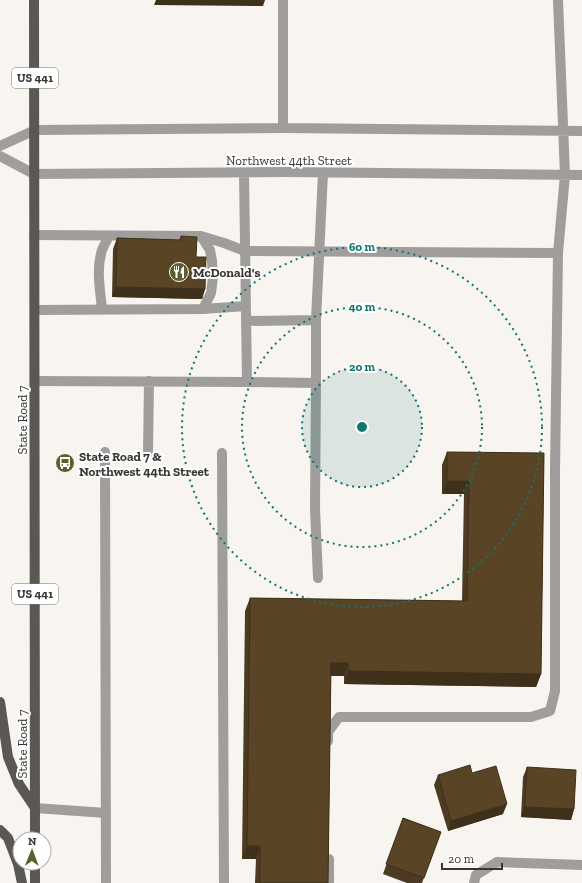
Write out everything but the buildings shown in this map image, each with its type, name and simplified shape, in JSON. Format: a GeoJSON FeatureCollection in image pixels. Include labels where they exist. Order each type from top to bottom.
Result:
{"type":"FeatureCollection","features":[{"type":"Feature","properties":{"kind":"main road","name":"State Road 7"},"geometry":{"type":"LineString","coordinates":[[34,0],[35,831]]}},
{"type":"Feature","properties":{"kind":"main road"},"geometry":{"type":"LineString","coordinates":[[0,702],[8,758],[18,784],[35,808]]}},
{"type":"Feature","properties":{"kind":"main road"},"geometry":{"type":"LineString","coordinates":[[0,830],[8,838],[18,864],[22,883]]}},
{"type":"Feature","properties":{"kind":"main road"},"geometry":{"type":"LineString","coordinates":[[35,871],[36,883]]}},
{"type":"Feature","properties":{"kind":"street"},"geometry":{"type":"LineString","coordinates":[[283,0],[283,128]]}},
{"type":"Feature","properties":{"kind":"street"},"geometry":{"type":"LineString","coordinates":[[328,748],[328,732],[339,717],[531,717],[550,711],[555,691],[555,470],[558,253],[565,175],[558,0]]}},
{"type":"Feature","properties":{"kind":"street"},"geometry":{"type":"LineString","coordinates":[[0,146],[35,130],[283,128],[582,131]]}},
{"type":"Feature","properties":{"kind":"street","name":"Northwest 44th Street"},"geometry":{"type":"LineString","coordinates":[[0,156],[34,174],[323,173],[582,175]]}},
{"type":"Feature","properties":{"kind":"street"},"geometry":{"type":"LineString","coordinates":[[244,173],[247,382]]}},
{"type":"Feature","properties":{"kind":"street"},"geometry":{"type":"LineString","coordinates":[[318,578],[315,501],[316,320],[323,173]]}},
{"type":"Feature","properties":{"kind":"street"},"geometry":{"type":"LineString","coordinates":[[34,235],[201,236],[245,251],[558,253]]}},
{"type":"Feature","properties":{"kind":"street"},"geometry":{"type":"LineString","coordinates":[[102,309],[99,277],[100,262],[102,249],[109,236]]}},
{"type":"Feature","properties":{"kind":"street"},"geometry":{"type":"LineString","coordinates":[[201,236],[210,250],[213,276],[211,293],[203,308]]}},
{"type":"Feature","properties":{"kind":"street"},"geometry":{"type":"LineString","coordinates":[[35,310],[246,306]]}},
{"type":"Feature","properties":{"kind":"street"},"geometry":{"type":"LineString","coordinates":[[246,321],[316,320]]}},
{"type":"Feature","properties":{"kind":"street"},"geometry":{"type":"LineString","coordinates":[[34,381],[316,383]]}},
{"type":"Feature","properties":{"kind":"street"},"geometry":{"type":"LineString","coordinates":[[148,453],[149,381]]}},
{"type":"Feature","properties":{"kind":"street"},"geometry":{"type":"LineString","coordinates":[[105,452],[106,883]]}},
{"type":"Feature","properties":{"kind":"street"},"geometry":{"type":"LineString","coordinates":[[222,453],[224,883]]}},
{"type":"Feature","properties":{"kind":"street"},"geometry":{"type":"LineString","coordinates":[[35,808],[106,813]]}},
{"type":"Feature","properties":{"kind":"street"},"geometry":{"type":"LineString","coordinates":[[329,851],[329,883]]}},
{"type":"Feature","properties":{"kind":"street"},"geometry":{"type":"LineString","coordinates":[[475,879],[498,862],[582,865]]}},
{"type":"Feature","properties":{"kind":"place","name":"McDonald's"},"geometry":{"type":"Point","coordinates":[179,272]}},
{"type":"Feature","properties":{"kind":"place","name":"State Road 7 & Northwest 44th Street"},"geometry":{"type":"Point","coordinates":[65,463]}}]}
